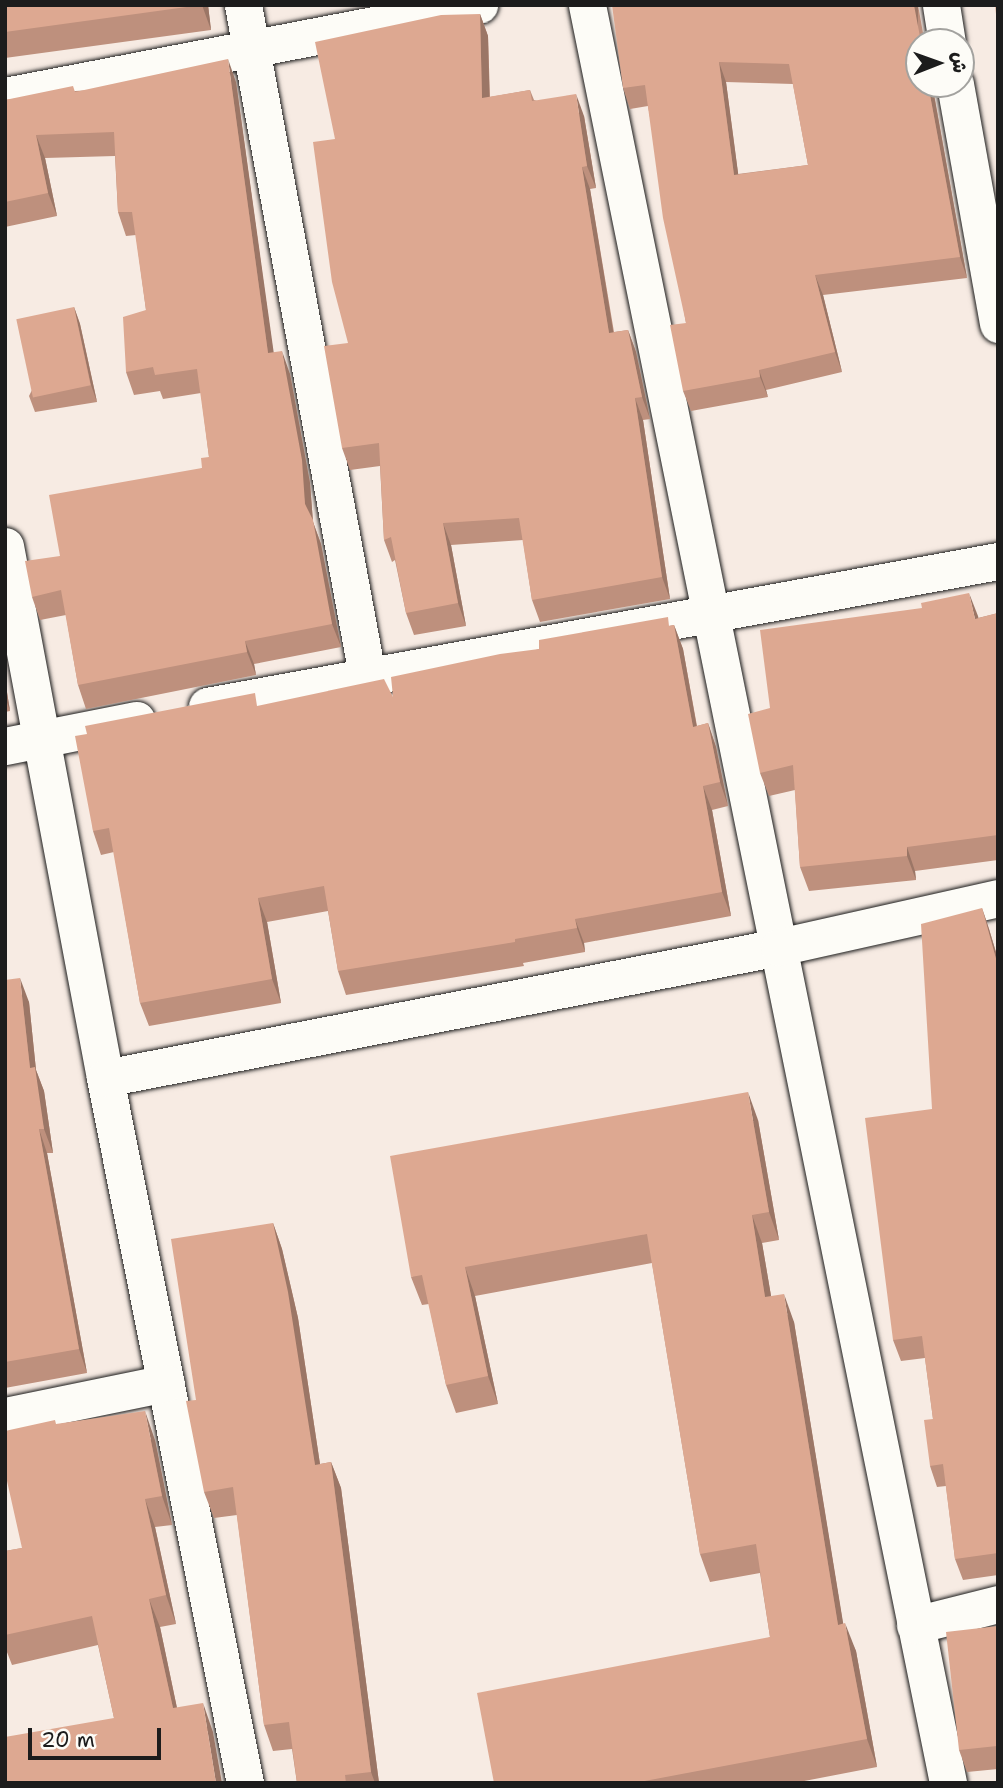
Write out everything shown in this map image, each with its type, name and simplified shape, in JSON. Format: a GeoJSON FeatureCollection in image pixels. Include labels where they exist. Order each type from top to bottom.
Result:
{"type":"FeatureCollection","features":[{"type":"Feature","properties":{"kind":"street"},"geometry":{"type":"LineString","coordinates":[[243,5],[367,675]]}},
{"type":"Feature","properties":{"kind":"street"},"geometry":{"type":"LineString","coordinates":[[5,96],[253,51],[478,5]]}},
{"type":"Feature","properties":{"kind":"street"},"geometry":{"type":"LineString","coordinates":[[587,5],[948,1783]]}},
{"type":"Feature","properties":{"kind":"street"},"geometry":{"type":"LineString","coordinates":[[941,5],[945,28]]}},
{"type":"Feature","properties":{"kind":"street"},"geometry":{"type":"LineString","coordinates":[[958,98],[998,324]]}},
{"type":"Feature","properties":{"kind":"street"},"geometry":{"type":"LineString","coordinates":[[5,546],[105,1078],[245,1783]]}},
{"type":"Feature","properties":{"kind":"street"},"geometry":{"type":"LineString","coordinates":[[5,746],[367,675],[998,561]]}},
{"type":"Feature","properties":{"kind":"street"},"geometry":{"type":"LineString","coordinates":[[105,1078],[779,947],[998,898]]}},
{"type":"Feature","properties":{"kind":"street"},"geometry":{"type":"LineString","coordinates":[[5,1416],[166,1383]]}},
{"type":"Feature","properties":{"kind":"street"},"geometry":{"type":"LineString","coordinates":[[915,1625],[998,1604]]}},
{"type":"Feature","properties":{"kind":"building"},"geometry":{"type":"Polygon","coordinates":[[[5,5],[201,5],[5,32],[5,5]]]}},
{"type":"Feature","properties":{"kind":"building"},"geometry":{"type":"Polygon","coordinates":[[[612,5],[914,5],[918,28],[905,28],[905,98],[931,98],[960,257],[815,275],[835,352],[759,370],[760,377],[683,391],[670,325],[686,323],[663,218],[645,85],[623,88],[612,5]],[[719,62],[734,175],[808,165],[789,64],[719,62]]]}},
{"type":"Feature","properties":{"kind":"building"},"geometry":{"type":"Polygon","coordinates":[[[995,5],[998,5],[998,32],[995,5]]]}},
{"type":"Feature","properties":{"kind":"building"},"geometry":{"type":"Polygon","coordinates":[[[480,14],[482,98],[530,90],[532,101],[576,94],[587,166],[582,167],[609,333],[628,330],[642,397],[635,398],[662,577],[532,600],[519,518],[443,523],[458,603],[406,613],[391,537],[384,540],[379,443],[342,448],[324,346],[348,343],[332,282],[313,142],[335,139],[315,42],[441,15],[480,14]]]}},
{"type":"Feature","properties":{"kind":"building"},"geometry":{"type":"Polygon","coordinates":[[[228,59],[268,353],[282,351],[302,460],[305,504],[313,520],[332,624],[245,641],[247,652],[78,685],[61,590],[32,597],[25,561],[60,556],[49,495],[202,468],[201,458],[209,457],[197,369],[155,375],[153,367],[126,372],[123,317],[146,310],[132,212],[118,212],[114,132],[36,135],[48,193],[5,202],[5,100],[73,86],[75,92],[228,59]]]}},
{"type":"Feature","properties":{"kind":"building"},"geometry":{"type":"Polygon","coordinates":[[[74,307],[91,385],[33,398],[16,319],[74,307]]]}},
{"type":"Feature","properties":{"kind":"building"},"geometry":{"type":"Polygon","coordinates":[[[969,593],[975,619],[998,613],[998,835],[907,847],[907,856],[800,867],[793,765],[760,773],[748,714],[770,708],[760,630],[922,608],[921,603],[969,593]]]}},
{"type":"Feature","properties":{"kind":"building"},"geometry":{"type":"Polygon","coordinates":[[[668,617],[669,626],[674,625],[693,727],[708,723],[720,782],[703,786],[722,892],[575,919],[577,928],[515,939],[515,942],[338,971],[324,886],[258,898],[272,979],[140,1003],[109,828],[93,831],[75,736],[87,734],[85,726],[255,693],[257,706],[384,679],[393,697],[391,677],[500,654],[539,649],[539,640],[668,617]]]}},
{"type":"Feature","properties":{"kind":"building"},"geometry":{"type":"Polygon","coordinates":[[[982,908],[998,966],[998,1553],[955,1559],[943,1464],[930,1466],[924,1420],[933,1419],[922,1336],[893,1340],[865,1118],[932,1109],[921,924],[982,908]]]}},
{"type":"Feature","properties":{"kind":"building"},"geometry":{"type":"Polygon","coordinates":[[[20,978],[30,1068],[35,1067],[44,1129],[39,1129],[79,1349],[5,1362],[5,980],[20,978]]]}},
{"type":"Feature","properties":{"kind":"building"},"geometry":{"type":"Polygon","coordinates":[[[748,1092],[769,1212],[752,1215],[765,1297],[784,1294],[838,1625],[845,1623],[867,1739],[634,1783],[494,1783],[477,1693],[770,1637],[756,1544],[700,1554],[647,1234],[465,1267],[488,1376],[446,1385],[422,1275],[411,1277],[390,1156],[748,1092]]]}},
{"type":"Feature","properties":{"kind":"building"},"geometry":{"type":"Polygon","coordinates":[[[273,1223],[288,1292],[315,1465],[331,1462],[371,1772],[345,1775],[346,1783],[297,1783],[289,1722],[264,1725],[233,1487],[204,1492],[186,1401],[196,1400],[171,1239],[273,1223]]]}},
{"type":"Feature","properties":{"kind":"building"},"geometry":{"type":"Polygon","coordinates":[[[145,1411],[162,1496],[145,1499],[166,1595],[149,1599],[173,1708],[203,1703],[216,1783],[5,1783],[5,1737],[114,1718],[92,1616],[5,1635],[5,1551],[22,1548],[5,1472],[5,1431],[55,1420],[56,1424],[145,1411]]]}},
{"type":"Feature","properties":{"kind":"building"},"geometry":{"type":"Polygon","coordinates":[[[998,1626],[998,1753],[997,1746],[959,1750],[946,1632],[998,1626]]]}}]}
